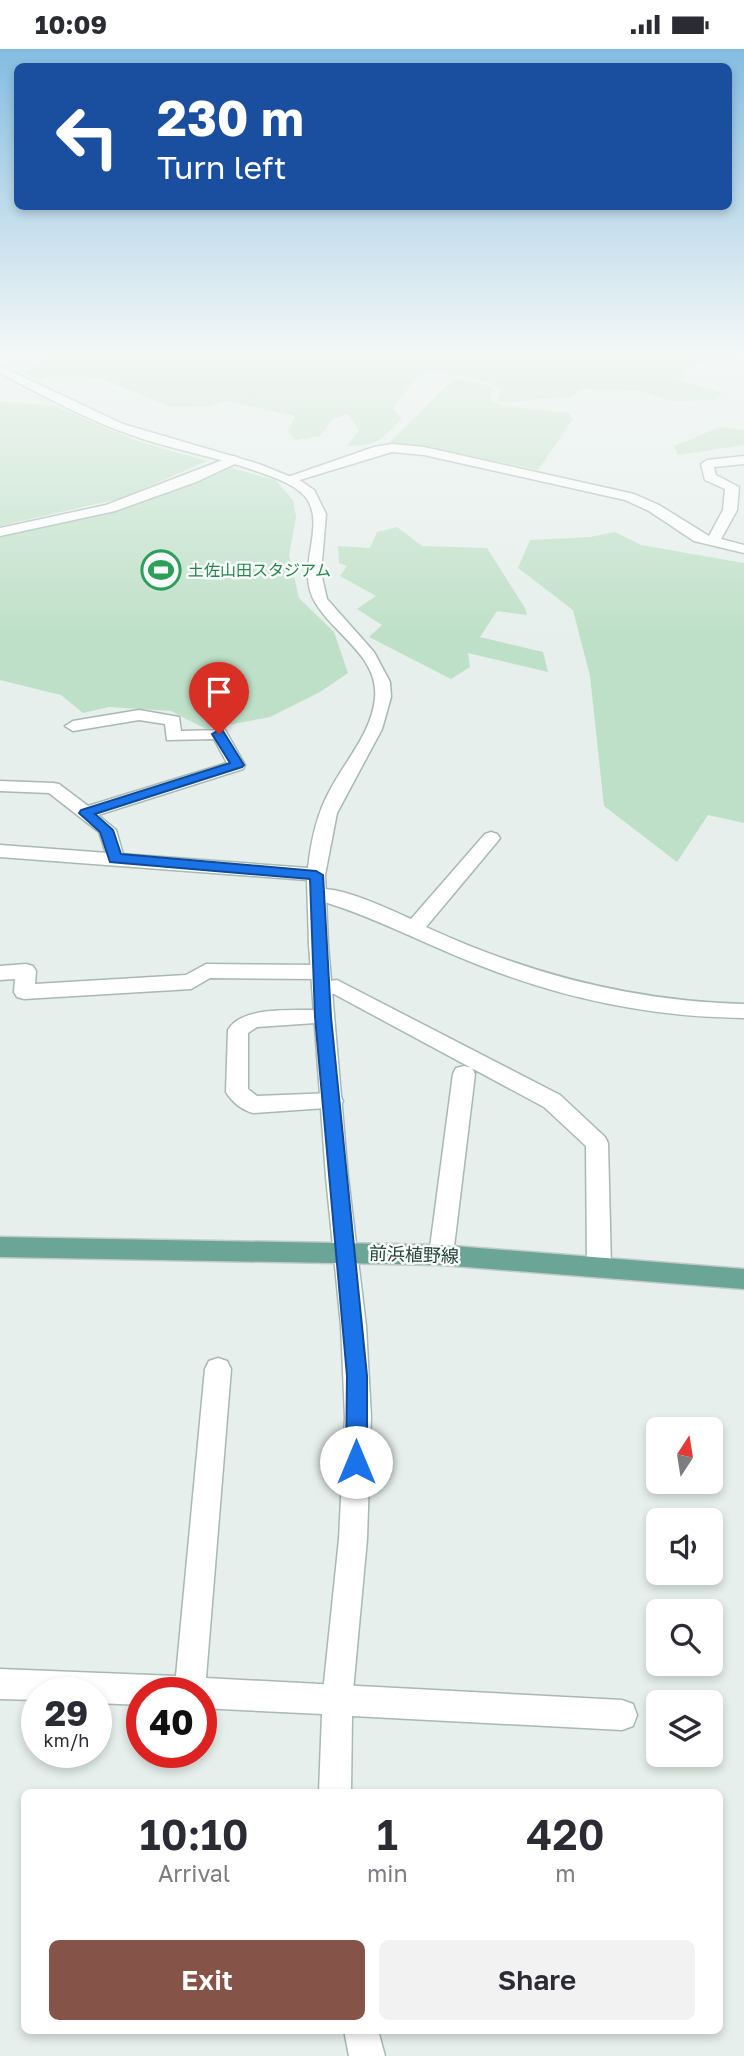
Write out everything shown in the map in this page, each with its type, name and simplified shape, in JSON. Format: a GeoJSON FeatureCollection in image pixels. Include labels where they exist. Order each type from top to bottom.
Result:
{"type":"FeatureCollection","features":[{"type":"Feature","properties":{"kind":"main road","name":"前浜植野線"},"geometry":{"type":"LineString","coordinates":[[0,1247],[441,1255],[744,1279]]}},
{"type":"Feature","properties":{"kind":"street"},"geometry":{"type":"LineString","coordinates":[[184,448],[233,460],[288,479],[307,490],[316,503],[320,517],[318,547],[313,566],[320,599],[330,614],[361,643],[382,681],[379,720],[343,779],[329,809],[317,885],[323,1017],[357,1376],[351,1574],[337,1702],[335,1789]]}},
{"type":"Feature","properties":{"kind":"street"},"geometry":{"type":"LineString","coordinates":[[288,479],[378,450],[392,448],[424,451],[629,497],[654,508],[699,538],[744,549]]}},
{"type":"Feature","properties":{"kind":"street"},"geometry":{"type":"LineString","coordinates":[[0,532],[110,508],[191,479],[233,460]]}},
{"type":"Feature","properties":{"kind":"street"},"geometry":{"type":"LineString","coordinates":[[713,542],[730,510],[732,487],[710,477],[707,464],[744,460]]}},
{"type":"Feature","properties":{"kind":"street"},"geometry":{"type":"LineString","coordinates":[[73,726],[139,715],[173,720],[173,736],[219,734],[237,765],[85,813]]}},
{"type":"Feature","properties":{"kind":"street"},"geometry":{"type":"LineString","coordinates":[[0,786],[52,788],[107,830],[115,858]]}},
{"type":"Feature","properties":{"kind":"street"},"geometry":{"type":"LineString","coordinates":[[414,928],[491,838]]}},
{"type":"Feature","properties":{"kind":"street"},"geometry":{"type":"LineString","coordinates":[[0,851],[115,858],[317,885],[457,949],[601,999],[654,1008],[744,1011]]}},
{"type":"Feature","properties":{"kind":"street"},"geometry":{"type":"LineString","coordinates":[[0,973],[26,971],[24,992],[191,982],[206,971],[321,980],[337,987],[552,1101],[597,1143],[599,1267]]}},
{"type":"Feature","properties":{"kind":"street"},"geometry":{"type":"LineString","coordinates":[[323,1017],[253,1020],[237,1030],[237,1092],[253,1105],[332,1101]]}},
{"type":"Feature","properties":{"kind":"street"},"geometry":{"type":"LineString","coordinates":[[441,1255],[464,1074]]}},
{"type":"Feature","properties":{"kind":"street"},"geometry":{"type":"LineString","coordinates":[[191,1677],[218,1369]]}},
{"type":"Feature","properties":{"kind":"street"},"geometry":{"type":"LineString","coordinates":[[0,1684],[126,1689]]}},
{"type":"Feature","properties":{"kind":"street"},"geometry":{"type":"LineString","coordinates":[[217,1693],[337,1702],[622,1715]]}},
{"type":"Feature","properties":{"kind":"street"},"geometry":{"type":"LineString","coordinates":[[362,2034],[367,2056]]}},
{"type":"Feature","properties":{"kind":"green space"},"geometry":{"type":"Polygon","coordinates":[[[0,448],[160,448],[207,461],[122,498],[0,526],[0,448]]]}},
{"type":"Feature","properties":{"kind":"green space"},"geometry":{"type":"Polygon","coordinates":[[[423,448],[553,448],[538,470],[423,448]]]}},
{"type":"Feature","properties":{"kind":"green space"},"geometry":{"type":"Polygon","coordinates":[[[675,448],[726,448],[678,455],[675,448]]]}},
{"type":"Feature","properties":{"kind":"green space"},"geometry":{"type":"Polygon","coordinates":[[[220,465],[275,480],[293,500],[296,517],[289,555],[299,598],[334,632],[348,673],[320,692],[270,717],[206,729],[171,711],[109,707],[83,713],[61,695],[0,680],[0,534],[96,516],[188,486],[220,465]]]}},
{"type":"Feature","properties":{"kind":"green space"},"geometry":{"type":"Polygon","coordinates":[[[397,527],[422,546],[487,548],[527,615],[497,611],[480,637],[543,652],[548,672],[468,653],[470,667],[451,679],[369,637],[382,625],[357,609],[376,596],[340,576],[347,566],[339,563],[338,546],[370,548],[377,532],[397,527]]]}},
{"type":"Feature","properties":{"kind":"green space"},"geometry":{"type":"Polygon","coordinates":[[[615,532],[641,545],[744,563],[744,823],[708,815],[677,862],[604,806],[590,676],[573,610],[518,568],[530,540],[590,537],[615,532]]]}},
{"type":"Feature","properties":{"kind":"place","name":"土佐山田スタジアム"},"geometry":{"type":"Point","coordinates":[161,570]}},
{"type":"Feature","properties":{"kind":"route"},"geometry":{"type":"LineString","coordinates":[[219,734],[237,765],[85,813],[107,830],[115,858],[316,875],[323,1017],[357,1376],[356,1462]]}}]}
